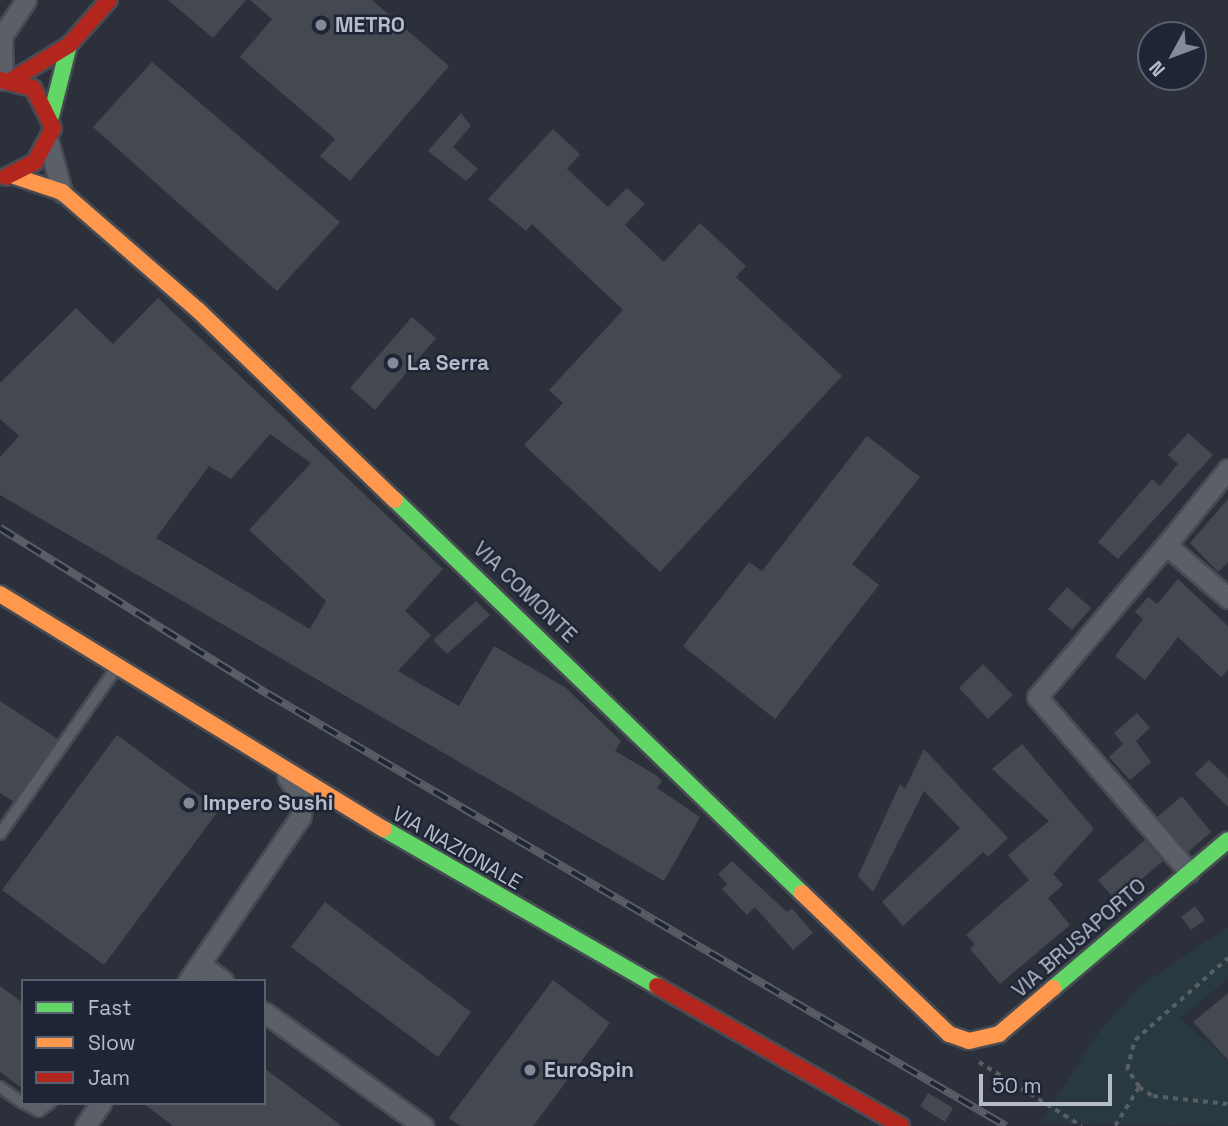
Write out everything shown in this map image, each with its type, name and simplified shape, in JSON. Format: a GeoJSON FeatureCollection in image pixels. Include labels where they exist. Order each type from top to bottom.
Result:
{"type":"FeatureCollection","features":[{"type":"Feature","properties":{"kind":"street"},"geometry":{"type":"LineString","coordinates":[[4,80],[2,36],[26,0]]}},
{"type":"Feature","properties":{"kind":"street"},"geometry":{"type":"LineString","coordinates":[[4,80],[69,45],[109,0]]}},
{"type":"Feature","properties":{"kind":"street"},"geometry":{"type":"LineString","coordinates":[[62,192],[49,144],[51,116],[69,45]]}},
{"type":"Feature","properties":{"kind":"street"},"geometry":{"type":"LineString","coordinates":[[4,80],[33,88],[51,116]]}},
{"type":"Feature","properties":{"kind":"street"},"geometry":{"type":"LineString","coordinates":[[7,177],[49,144]]}},
{"type":"Feature","properties":{"kind":"street","name":"VIA COMONTE"},"geometry":{"type":"LineString","coordinates":[[7,177],[62,192],[298,405],[949,1034]]}},
{"type":"Feature","properties":{"kind":"street"},"geometry":{"type":"LineString","coordinates":[[1189,872],[1037,697],[1228,469]]}},
{"type":"Feature","properties":{"kind":"street"},"geometry":{"type":"LineString","coordinates":[[1166,545],[1228,598]]}},
{"type":"Feature","properties":{"kind":"street","name":"VIA NAZIONALE"},"geometry":{"type":"LineString","coordinates":[[0,594],[264,753],[328,797],[901,1126]]}},
{"type":"Feature","properties":{"kind":"street"},"geometry":{"type":"LineString","coordinates":[[264,753],[295,786],[302,816]]}},
{"type":"Feature","properties":{"kind":"street"},"geometry":{"type":"LineString","coordinates":[[189,979],[302,816],[328,797]]}},
{"type":"Feature","properties":{"kind":"street","name":"VIA BRUSAPORTO"},"geometry":{"type":"LineString","coordinates":[[949,1034],[969,1041],[999,1034],[1228,840]]}},
{"type":"Feature","properties":{"kind":"street"},"geometry":{"type":"LineString","coordinates":[[200,964],[220,979]]}},
{"type":"Feature","properties":{"kind":"street"},"geometry":{"type":"LineString","coordinates":[[266,1013],[423,1126]]}},
{"type":"Feature","properties":{"kind":"street"},"geometry":{"type":"LineString","coordinates":[[865,1103],[886,1126]]}},
{"type":"Feature","properties":{"kind":"street"},"geometry":{"type":"LineString","coordinates":[[85,1126],[100,1105]]}},
{"type":"Feature","properties":{"kind":"lane"},"geometry":{"type":"LineString","coordinates":[[0,834],[119,664]]}},
{"type":"Feature","properties":{"kind":"lane"},"geometry":{"type":"LineString","coordinates":[[0,1087],[21,1102]]}},
{"type":"Feature","properties":{"kind":"lane"},"geometry":{"type":"LineString","coordinates":[[27,1105],[39,1111],[47,1105]]}},
{"type":"Feature","properties":{"kind":"path"},"geometry":{"type":"LineString","coordinates":[[1228,958],[1135,1040],[1127,1069],[1139,1087],[1153,1096],[1228,1104]]}},
{"type":"Feature","properties":{"kind":"path"},"geometry":{"type":"LineString","coordinates":[[976,1059],[994,1076],[1082,1126]]}},
{"type":"Feature","properties":{"kind":"path"},"geometry":{"type":"LineString","coordinates":[[1115,1126],[1139,1087]]}},
{"type":"Feature","properties":{"kind":"shaded area"},"geometry":{"type":"Polygon","coordinates":[[[1228,927],[1228,979],[1180,1018],[1228,1061],[1228,1126],[1040,1123],[1095,1037],[1140,986],[1228,927]]]}},
{"type":"Feature","properties":{"kind":"building"},"geometry":{"type":"Polygon","coordinates":[[[168,0],[246,0],[213,38],[168,0]]]}},
{"type":"Feature","properties":{"kind":"building"},"geometry":{"type":"Polygon","coordinates":[[[250,0],[372,0],[449,66],[350,181],[320,156],[335,139],[240,57],[272,19],[250,0]]]}},
{"type":"Feature","properties":{"kind":"building"},"geometry":{"type":"Polygon","coordinates":[[[152,62],[340,222],[277,291],[93,127],[152,62]]]}},
{"type":"Feature","properties":{"kind":"building"},"geometry":{"type":"Polygon","coordinates":[[[461,113],[471,126],[453,147],[478,169],[466,181],[428,151],[461,113]]]}},
{"type":"Feature","properties":{"kind":"building"},"geometry":{"type":"Polygon","coordinates":[[[553,129],[580,154],[567,169],[608,207],[627,188],[645,204],[625,225],[664,262],[700,223],[746,266],[736,277],[842,376],[660,572],[524,445],[563,403],[549,390],[623,310],[532,224],[526,231],[488,199],[553,129]]]}},
{"type":"Feature","properties":{"kind":"building"},"geometry":{"type":"Polygon","coordinates":[[[158,298],[443,569],[405,611],[431,635],[398,671],[459,706],[494,646],[566,688],[621,741],[615,751],[656,775],[662,781],[657,788],[700,817],[664,881],[0,495],[0,457],[19,436],[0,419],[0,383],[76,308],[113,344],[158,298]],[[270,434],[231,479],[209,466],[156,538],[310,629],[326,601],[249,530],[311,463],[270,434]]]}},
{"type":"Feature","properties":{"kind":"building","name":"La Serra"},"geometry":{"type":"Polygon","coordinates":[[[412,317],[436,338],[375,410],[350,388],[412,317]]]}},
{"type":"Feature","properties":{"kind":"building"},"geometry":{"type":"Polygon","coordinates":[[[1188,433],[1213,455],[1118,559],[1098,542],[1152,479],[1160,486],[1178,464],[1168,455],[1188,433]]]}},
{"type":"Feature","properties":{"kind":"building"},"geometry":{"type":"Polygon","coordinates":[[[867,436],[920,477],[852,564],[879,585],[775,719],[683,646],[749,562],[762,571],[867,436]]]}},
{"type":"Feature","properties":{"kind":"building"},"geometry":{"type":"Polygon","coordinates":[[[1228,499],[1228,562],[1218,572],[1190,543],[1228,499]]]}},
{"type":"Feature","properties":{"kind":"building"},"geometry":{"type":"Polygon","coordinates":[[[1178,579],[1228,626],[1228,670],[1221,677],[1178,637],[1145,680],[1115,656],[1143,619],[1135,612],[1148,597],[1157,604],[1178,579]]]}},
{"type":"Feature","properties":{"kind":"building"},"geometry":{"type":"Polygon","coordinates":[[[1067,587],[1091,608],[1072,630],[1048,609],[1067,587]]]}},
{"type":"Feature","properties":{"kind":"building"},"geometry":{"type":"Polygon","coordinates":[[[476,601],[490,615],[447,654],[433,640],[476,601]]]}},
{"type":"Feature","properties":{"kind":"building"},"geometry":{"type":"Polygon","coordinates":[[[983,664],[1013,695],[988,719],[959,688],[983,664]]]}},
{"type":"Feature","properties":{"kind":"building"},"geometry":{"type":"Polygon","coordinates":[[[0,701],[58,739],[14,802],[0,793],[0,701]]]}},
{"type":"Feature","properties":{"kind":"building"},"geometry":{"type":"Polygon","coordinates":[[[1137,713],[1150,728],[1136,741],[1151,762],[1130,780],[1109,757],[1123,744],[1114,733],[1137,713]]]}},
{"type":"Feature","properties":{"kind":"building"},"geometry":{"type":"Polygon","coordinates":[[[117,735],[219,810],[104,965],[2,890],[117,735]]]}},
{"type":"Feature","properties":{"kind":"building"},"geometry":{"type":"Polygon","coordinates":[[[1022,744],[1094,829],[1053,874],[1063,885],[1048,898],[1070,925],[1000,984],[970,949],[975,944],[966,935],[1029,880],[1008,855],[1049,821],[992,769],[1022,744]]]}},
{"type":"Feature","properties":{"kind":"building"},"geometry":{"type":"Polygon","coordinates":[[[924,749],[1008,838],[988,857],[983,852],[903,926],[882,902],[960,828],[924,791],[873,892],[858,876],[900,784],[905,789],[924,749]]]}},
{"type":"Feature","properties":{"kind":"building"},"geometry":{"type":"Polygon","coordinates":[[[1209,760],[1228,778],[1228,807],[1195,774],[1209,760]]]}},
{"type":"Feature","properties":{"kind":"building"},"geometry":{"type":"Polygon","coordinates":[[[1182,796],[1211,832],[1188,852],[1157,817],[1182,796]]]}},
{"type":"Feature","properties":{"kind":"building"},"geometry":{"type":"Polygon","coordinates":[[[1145,840],[1163,861],[1116,901],[1098,880],[1145,840]]]}},
{"type":"Feature","properties":{"kind":"building"},"geometry":{"type":"Polygon","coordinates":[[[732,861],[787,912],[792,908],[813,933],[793,950],[755,907],[747,915],[722,889],[727,884],[718,874],[732,861]]]}},
{"type":"Feature","properties":{"kind":"building"},"geometry":{"type":"Polygon","coordinates":[[[325,902],[471,1012],[438,1057],[291,947],[325,902]]]}},
{"type":"Feature","properties":{"kind":"building"},"geometry":{"type":"Polygon","coordinates":[[[1195,906],[1205,920],[1191,930],[1181,917],[1195,906]]]}},
{"type":"Feature","properties":{"kind":"building","name":"EuroSpin"},"geometry":{"type":"Polygon","coordinates":[[[553,980],[610,1023],[533,1126],[460,1126],[449,1118],[553,980]]]}},
{"type":"Feature","properties":{"kind":"building"},"geometry":{"type":"Polygon","coordinates":[[[0,986],[21,1002],[21,1088],[0,1072],[0,986]]]}},
{"type":"Feature","properties":{"kind":"building"},"geometry":{"type":"Polygon","coordinates":[[[1228,993],[1228,1060],[1193,1022],[1228,993]]]}},
{"type":"Feature","properties":{"kind":"building"},"geometry":{"type":"Polygon","coordinates":[[[266,1069],[342,1126],[173,1126],[146,1105],[266,1105],[266,1069]]]}},
{"type":"Feature","properties":{"kind":"building"},"geometry":{"type":"Polygon","coordinates":[[[928,1093],[953,1108],[945,1122],[920,1106],[928,1093]]]}},
{"type":"Feature","properties":{"kind":"railway"},"geometry":{"type":"LineString","coordinates":[[0,528],[268,694],[1006,1126]]}},
{"type":"Feature","properties":{"kind":"traffic: fast"},"geometry":{"type":"LineString","coordinates":[[51,116],[69,45]]}},
{"type":"Feature","properties":{"kind":"traffic: fast"},"geometry":{"type":"LineString","coordinates":[[395,500],[802,893]]}},
{"type":"Feature","properties":{"kind":"traffic: fast"},"geometry":{"type":"LineString","coordinates":[[384,829],[657,986]]}},
{"type":"Feature","properties":{"kind":"traffic: fast"},"geometry":{"type":"LineString","coordinates":[[1053,988],[1228,840]]}},
{"type":"Feature","properties":{"kind":"traffic: slow"},"geometry":{"type":"LineString","coordinates":[[14,176],[62,192],[199,311],[395,500]]}},
{"type":"Feature","properties":{"kind":"traffic: slow"},"geometry":{"type":"LineString","coordinates":[[0,594],[384,829]]}},
{"type":"Feature","properties":{"kind":"traffic: slow"},"geometry":{"type":"LineString","coordinates":[[802,893],[949,1034],[969,1041],[999,1034],[1053,988]]}},
{"type":"Feature","properties":{"kind":"traffic: jam"},"geometry":{"type":"LineString","coordinates":[[10,81],[69,45],[109,0]]}},
{"type":"Feature","properties":{"kind":"traffic: jam"},"geometry":{"type":"LineString","coordinates":[[0,80],[33,88],[53,128],[35,162],[6,177]]}},
{"type":"Feature","properties":{"kind":"traffic: jam"},"geometry":{"type":"LineString","coordinates":[[657,986],[901,1126]]}},
{"type":"Feature","properties":{"kind":"place","name":"METRO"},"geometry":{"type":"Point","coordinates":[321,25]}},
{"type":"Feature","properties":{"kind":"place","name":"La Serra"},"geometry":{"type":"Point","coordinates":[393,363]}},
{"type":"Feature","properties":{"kind":"place","name":"Impero Sushi"},"geometry":{"type":"Point","coordinates":[189,803]}},
{"type":"Feature","properties":{"kind":"place","name":"EuroSpin"},"geometry":{"type":"Point","coordinates":[530,1070]}}]}
